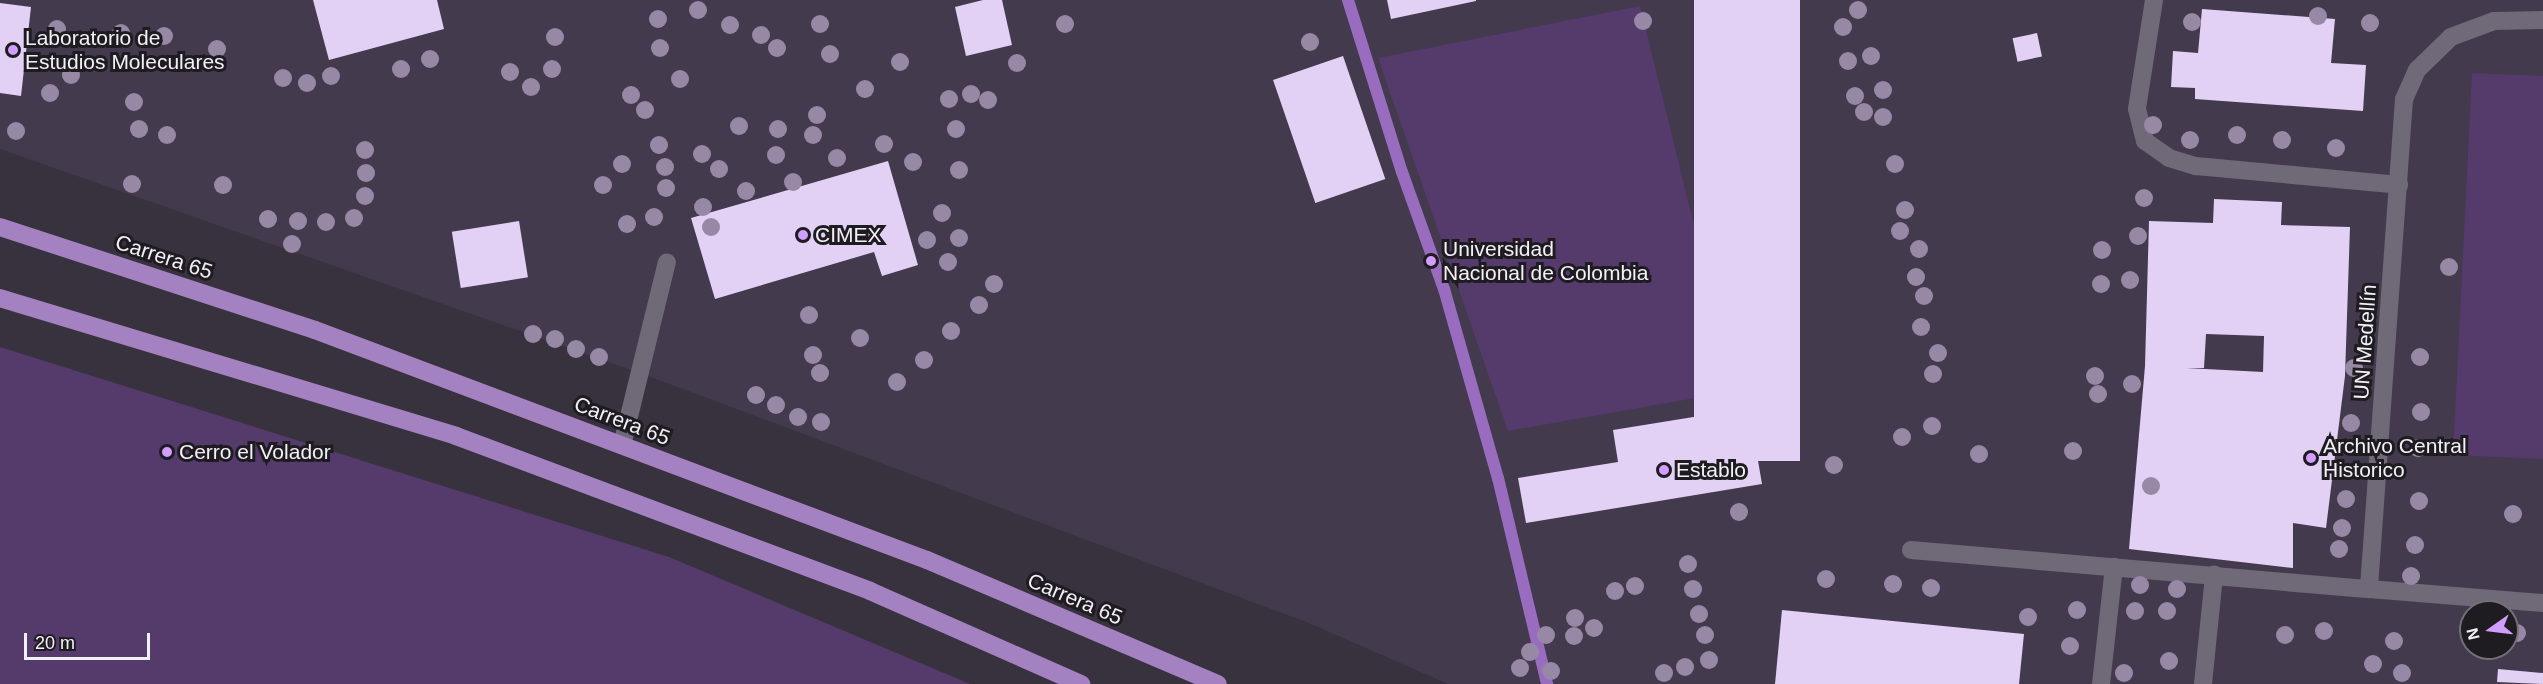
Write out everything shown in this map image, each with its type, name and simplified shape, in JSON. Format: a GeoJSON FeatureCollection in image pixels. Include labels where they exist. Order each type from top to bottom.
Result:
{"type":"FeatureCollection","features":[{"type":"Feature","properties":{"kind":"main road","name":"Carrera 65"},"geometry":{"type":"LineString","coordinates":[[0,227],[315,330],[622,445],[927,560],[1218,684]]}},
{"type":"Feature","properties":{"kind":"main road"},"geometry":{"type":"LineString","coordinates":[[0,298],[456,436],[870,591],[1081,684]]}},
{"type":"Feature","properties":{"kind":"street"},"geometry":{"type":"LineString","coordinates":[[2154,0],[2137,109],[2145,141],[2169,158],[2196,166],[2399,185]]}},
{"type":"Feature","properties":{"kind":"street","name":"UN Medellín"},"geometry":{"type":"LineString","coordinates":[[2369,589],[2404,99],[2417,70],[2435,49],[2476,25],[2543,20]]}},
{"type":"Feature","properties":{"kind":"street"},"geometry":{"type":"LineString","coordinates":[[622,445],[667,262]]}},
{"type":"Feature","properties":{"kind":"street"},"geometry":{"type":"LineString","coordinates":[[1911,550],[2543,603]]}},
{"type":"Feature","properties":{"kind":"street"},"geometry":{"type":"LineString","coordinates":[[2101,684],[2114,567]]}},
{"type":"Feature","properties":{"kind":"street"},"geometry":{"type":"LineString","coordinates":[[2203,684],[2214,575]]}},
{"type":"Feature","properties":{"kind":"shaded area","name":"Universidad Nacional de Colombia"},"geometry":{"type":"Polygon","coordinates":[[[0,0],[2543,0],[2543,684],[1448,684],[1309,623],[640,373],[0,149],[0,0]]]}},
{"type":"Feature","properties":{"kind":"shaded area"},"geometry":{"type":"Polygon","coordinates":[[[1640,6],[1735,391],[1508,431],[1378,58],[1640,6]]]}},
{"type":"Feature","properties":{"kind":"shaded area"},"geometry":{"type":"Polygon","coordinates":[[[2472,73],[2543,76],[2543,459],[2453,455],[2472,73]]]}},
{"type":"Feature","properties":{"kind":"shaded area","name":"Cerro el Volador"},"geometry":{"type":"Polygon","coordinates":[[[0,347],[669,557],[970,684],[0,684],[0,347]]]}},
{"type":"Feature","properties":{"kind":"building"},"geometry":{"type":"Polygon","coordinates":[[[313,0],[437,0],[444,29],[329,60],[313,0]]]}},
{"type":"Feature","properties":{"kind":"building"},"geometry":{"type":"Polygon","coordinates":[[[983,0],[1002,0],[1012,45],[966,56],[955,7],[983,0]]]}},
{"type":"Feature","properties":{"kind":"building"},"geometry":{"type":"Polygon","coordinates":[[[1387,0],[1476,0],[1476,1],[1391,19],[1387,0]]]}},
{"type":"Feature","properties":{"kind":"building"},"geometry":{"type":"Polygon","coordinates":[[[1694,0],[1800,0],[1800,461],[1694,461],[1694,0]]]}},
{"type":"Feature","properties":{"kind":"building","name":"Laboratorio de Estudios Moleculares"},"geometry":{"type":"Polygon","coordinates":[[[0,3],[31,7],[21,96],[0,93],[0,3]]]}},
{"type":"Feature","properties":{"kind":"building"},"geometry":{"type":"Polygon","coordinates":[[[2202,9],[2335,19],[2331,63],[2366,65],[2363,111],[2195,99],[2195,88],[2171,87],[2173,51],[2198,53],[2202,9]]]}},
{"type":"Feature","properties":{"kind":"building"},"geometry":{"type":"Polygon","coordinates":[[[2037,33],[2042,56],[2018,62],[2013,38],[2037,33]]]}},
{"type":"Feature","properties":{"kind":"building"},"geometry":{"type":"Polygon","coordinates":[[[1343,56],[1385,179],[1315,203],[1273,80],[1343,56]]]}},
{"type":"Feature","properties":{"kind":"building","name":"CIMEX"},"geometry":{"type":"Polygon","coordinates":[[[888,161],[918,265],[882,276],[874,252],[715,299],[691,218],[888,161]]]}},
{"type":"Feature","properties":{"kind":"building"},"geometry":{"type":"Polygon","coordinates":[[[2214,199],[2282,202],[2281,225],[2350,227],[2345,376],[2326,528],[2293,523],[2293,568],[2129,549],[2145,366],[2149,221],[2213,223],[2214,199]],[[2206,334],[2204,368],[2186,368],[2263,372],[2264,336],[2206,334]]]}},
{"type":"Feature","properties":{"kind":"building"},"geometry":{"type":"Polygon","coordinates":[[[519,221],[528,277],[461,288],[452,232],[519,221]]]}},
{"type":"Feature","properties":{"kind":"building","name":"Establo"},"geometry":{"type":"Polygon","coordinates":[[[1749,408],[1762,484],[1526,523],[1518,478],[1618,462],[1613,430],[1749,408]]]}},
{"type":"Feature","properties":{"kind":"building"},"geometry":{"type":"Polygon","coordinates":[[[1782,610],[2024,634],[2019,684],[1775,684],[1782,610]]]}},
{"type":"Feature","properties":{"kind":"building"},"geometry":{"type":"Polygon","coordinates":[[[2498,669],[2543,673],[2543,684],[2497,682],[2498,669]]]}},
{"type":"Feature","properties":{"kind":"waterway"},"geometry":{"type":"LineString","coordinates":[[1348,0],[1402,172],[1444,289],[1498,478],[1547,684]]}},
{"type":"Feature","properties":{"kind":"place","name":"Laboratorio de Estudios Moleculares"},"geometry":{"type":"Point","coordinates":[13,50]}},
{"type":"Feature","properties":{"kind":"place","name":"CIMEX"},"geometry":{"type":"Point","coordinates":[803,235]}},
{"type":"Feature","properties":{"kind":"place","name":"Universidad Nacional de Colombia"},"geometry":{"type":"Point","coordinates":[1431,261]}},
{"type":"Feature","properties":{"kind":"place","name":"Cerro el Volador"},"geometry":{"type":"Point","coordinates":[167,452]}},
{"type":"Feature","properties":{"kind":"place","name":"Archivo Central Historico"},"geometry":{"type":"Point","coordinates":[2311,458]}},
{"type":"Feature","properties":{"kind":"place","name":"Establo"},"geometry":{"type":"Point","coordinates":[1664,470]}}]}
